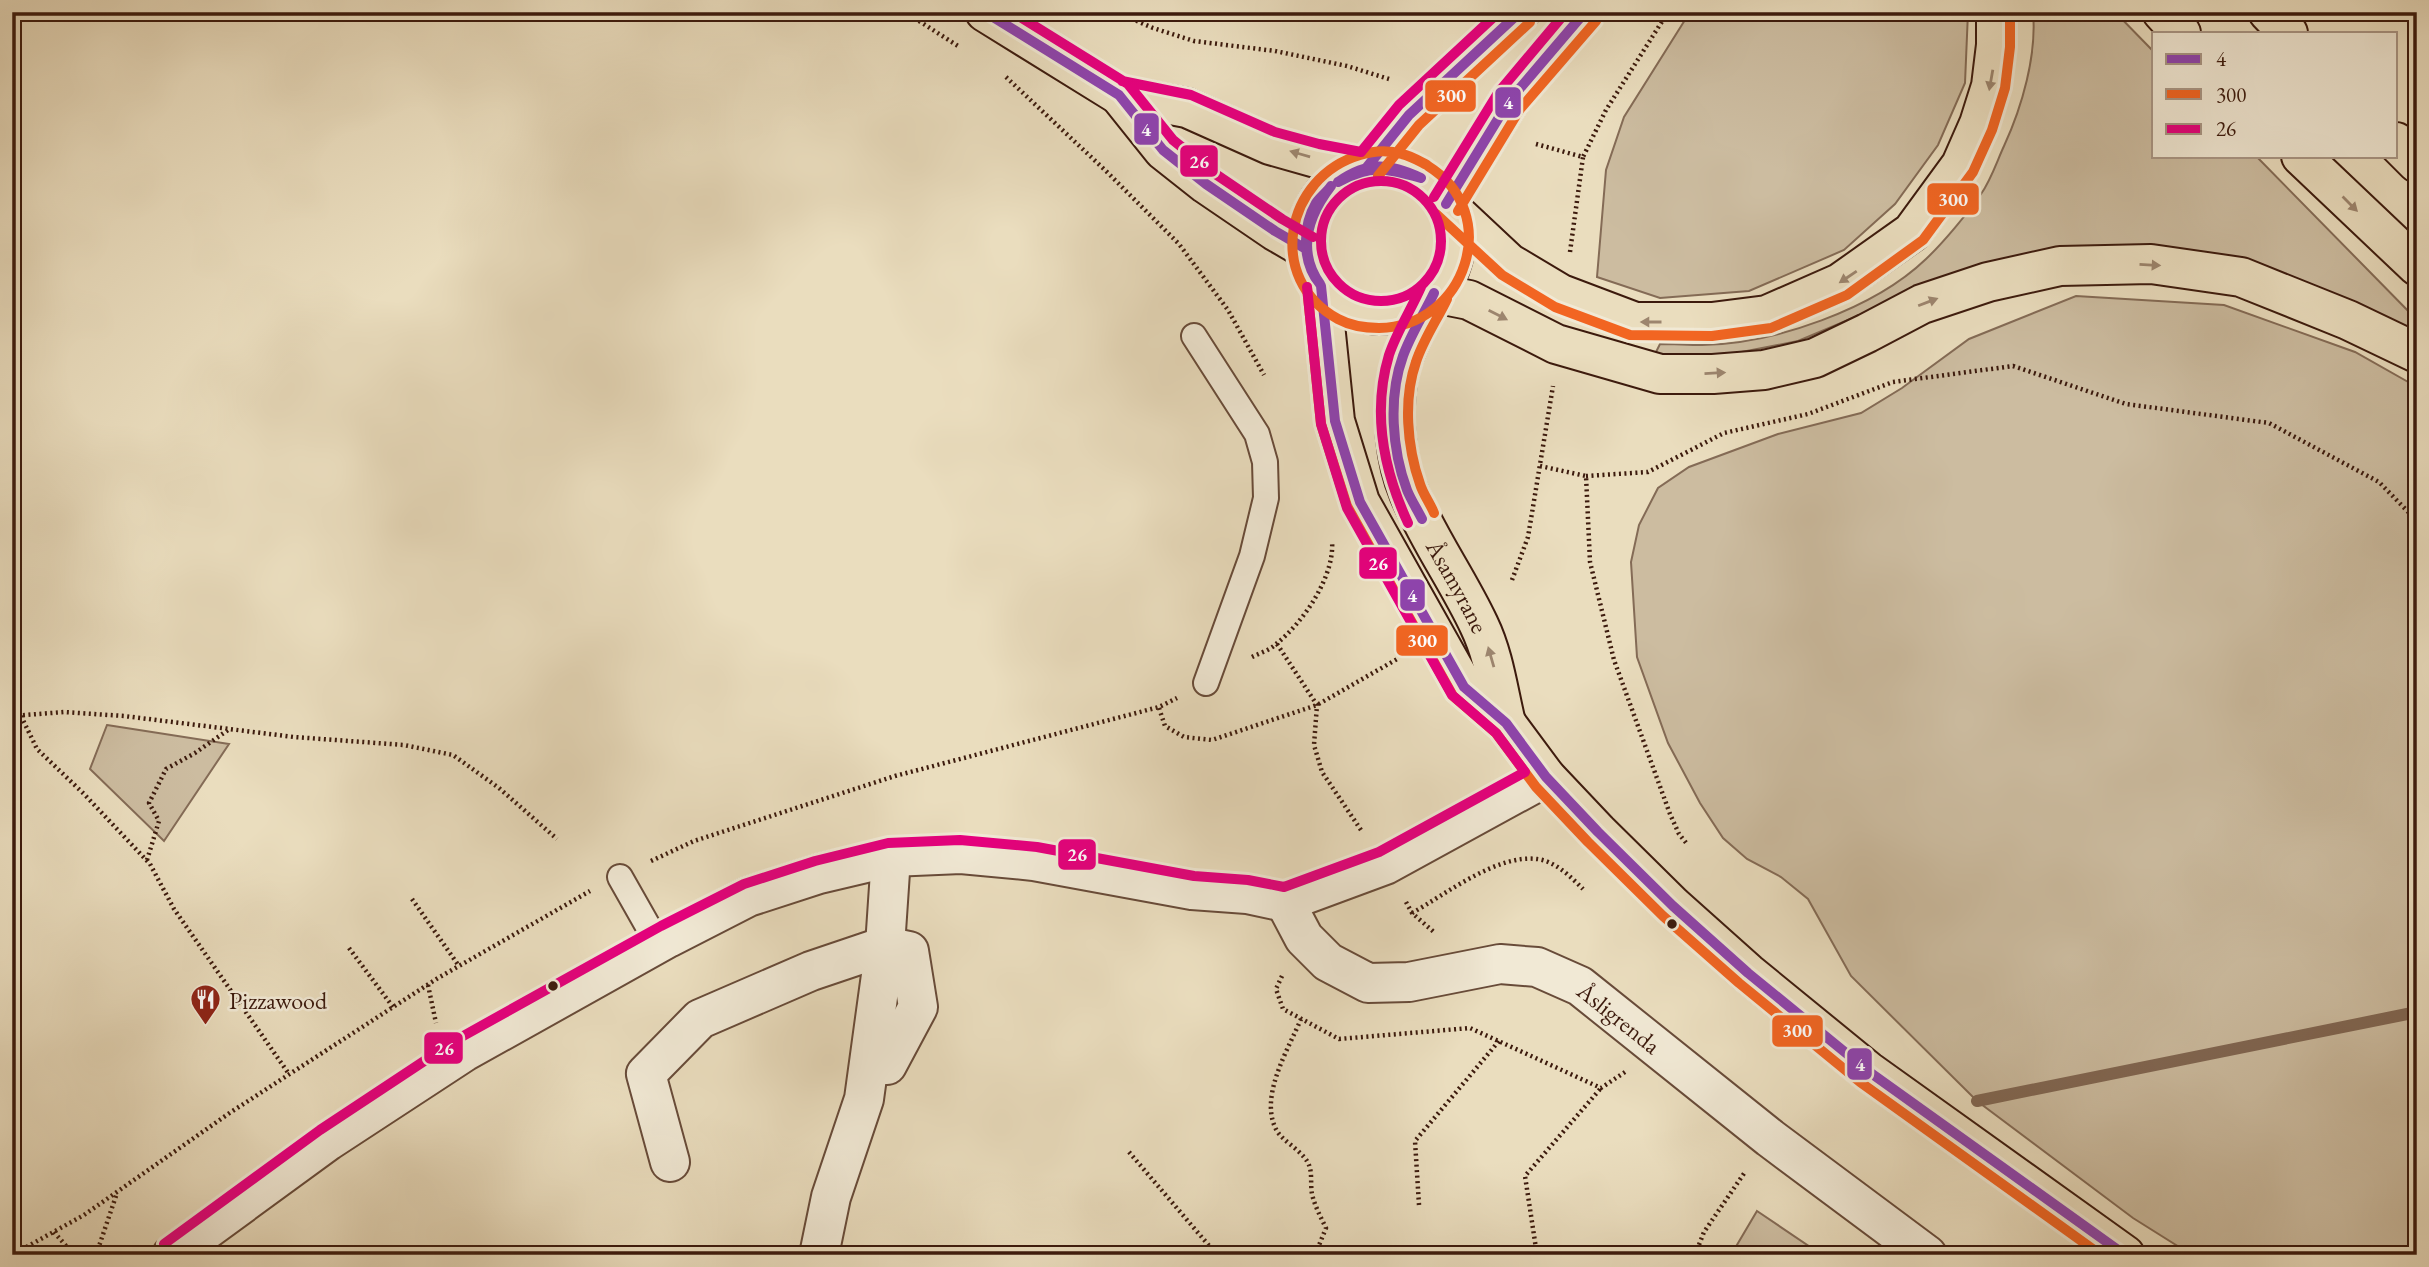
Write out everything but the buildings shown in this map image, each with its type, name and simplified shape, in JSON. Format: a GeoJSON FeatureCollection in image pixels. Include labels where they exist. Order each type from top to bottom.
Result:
{"type":"FeatureCollection","features":[{"type":"Feature","properties":{"kind":"main road"},"geometry":{"type":"LineString","coordinates":[[985,12],[1119,95],[1163,150],[1217,192],[1306,249]]}},
{"type":"Feature","properties":{"kind":"main road"},"geometry":{"type":"LineString","coordinates":[[1119,95],[1187,108],[1270,145],[1316,158],[1367,167],[1395,168],[1421,177],[1509,264],[1561,294],[1635,321],[1712,322],[1768,315],[1840,283],[1912,232],[1961,165],[1979,124],[1991,86],[1996,45],[1996,12]]}},
{"type":"Feature","properties":{"kind":"main road"},"geometry":{"type":"LineString","coordinates":[[2162,12],[2180,32]]}},
{"type":"Feature","properties":{"kind":"main road"},"geometry":{"type":"LineString","coordinates":[[2268,12],[2287,32]]}},
{"type":"Feature","properties":{"kind":"main road"},"geometry":{"type":"LineString","coordinates":[[2398,144],[2417,163]]}},
{"type":"Feature","properties":{"kind":"main road"},"geometry":{"type":"LineString","coordinates":[[2303,158],[2417,265]]}},
{"type":"Feature","properties":{"kind":"main road"},"geometry":{"type":"LineString","coordinates":[[1367,167],[1346,174],[1328,187],[1315,205],[1307,226],[1306,249],[1311,268],[1321,286],[1340,304],[1363,314],[1389,315],[1413,308],[1434,293],[1448,274],[1454,251],[1454,227],[1446,204]]}},
{"type":"Feature","properties":{"kind":"main road"},"geometry":{"type":"LineString","coordinates":[[1434,293],[1469,300],[1556,344],[1660,374],[1713,374],[1763,370],[1815,358],[1922,303],[1988,282],[2060,267],[2151,264],[2241,277],[2348,320],[2417,353]]}},
{"type":"Feature","properties":{"kind":"main road","name":"Åsamyrane"},"geometry":{"type":"LineString","coordinates":[[1321,286],[1335,421],[1360,502],[1464,687],[1506,723],[1546,778],[1673,906],[1758,981],[1868,1071],[2125,1255]]}},
{"type":"Feature","properties":{"kind":"main road","name":"Åsamyrane"},"geometry":{"type":"LineString","coordinates":[[1434,293],[1403,358],[1397,381],[1395,427],[1401,466],[1408,491],[1479,625],[1490,653],[1506,723]]}},
{"type":"Feature","properties":{"kind":"street"},"geometry":{"type":"LineString","coordinates":[[1367,167],[1409,115],[1520,12]]}},
{"type":"Feature","properties":{"kind":"street"},"geometry":{"type":"LineString","coordinates":[[1446,204],[1509,101],[1585,12]]}},
{"type":"Feature","properties":{"kind":"street"},"geometry":{"type":"LineString","coordinates":[[174,1254],[328,1141],[455,1058],[657,944],[748,897],[819,874],[891,857],[961,854],[1034,861],[1192,890],[1247,894],[1285,902],[1385,865],[1546,778]]}},
{"type":"Feature","properties":{"kind":"street"},"geometry":{"type":"LineString","coordinates":[[819,1255],[831,1197],[864,1099],[885,946],[891,857]]}},
{"type":"Feature","properties":{"kind":"street","name":"Åsligrenda"},"geometry":{"type":"LineString","coordinates":[[1285,902],[1304,938],[1328,962],[1368,983],[1409,982],[1500,964],[1537,967],[1580,986],[1770,1138],[1927,1255]]}},
{"type":"Feature","properties":{"kind":"street"},"geometry":{"type":"LineString","coordinates":[[670,1162],[646,1074],[700,1019],[811,971],[885,946],[909,951],[918,1007],[887,1065]]}},
{"type":"Feature","properties":{"kind":"lane"},"geometry":{"type":"LineString","coordinates":[[1194,336],[1257,434],[1265,462],[1266,498],[1252,556],[1206,683]]}},
{"type":"Feature","properties":{"kind":"lane"},"geometry":{"type":"LineString","coordinates":[[620,877],[657,944]]}},
{"type":"Feature","properties":{"kind":"path"},"geometry":{"type":"LineString","coordinates":[[1116,12],[1153,28],[1194,41],[1275,51],[1347,66],[1391,80]]}},
{"type":"Feature","properties":{"kind":"path"},"geometry":{"type":"LineString","coordinates":[[1569,256],[1583,156],[1606,110],[1668,12]]}},
{"type":"Feature","properties":{"kind":"path"},"geometry":{"type":"LineString","coordinates":[[1536,144],[1583,156]]}},
{"type":"Feature","properties":{"kind":"path"},"geometry":{"type":"LineString","coordinates":[[1540,467],[1586,476],[1648,472],[1724,433],[1808,414],[1893,382],[2013,366],[2126,404],[2269,423],[2379,482],[2417,521]]}},
{"type":"Feature","properties":{"kind":"path"},"geometry":{"type":"LineString","coordinates":[[1512,580],[1528,537],[1555,375]]}},
{"type":"Feature","properties":{"kind":"path"},"geometry":{"type":"LineString","coordinates":[[1586,476],[1590,562],[1614,660],[1670,814],[1687,844]]}},
{"type":"Feature","properties":{"kind":"path"},"geometry":{"type":"LineString","coordinates":[[1276,644],[1317,705],[1314,745],[1322,772],[1361,831]]}},
{"type":"Feature","properties":{"kind":"path"},"geometry":{"type":"LineString","coordinates":[[12,1255],[118,1192],[289,1074],[459,966],[583,894],[694,841],[894,776],[1159,707],[1165,726],[1184,737],[1212,740],[1317,705],[1400,657]]}},
{"type":"Feature","properties":{"kind":"path"},"geometry":{"type":"LineString","coordinates":[[12,716],[64,712],[124,716],[294,737],[404,745],[453,755],[499,788],[557,839]]}},
{"type":"Feature","properties":{"kind":"path"},"geometry":{"type":"LineString","coordinates":[[21,716],[37,749],[147,861],[174,909],[289,1074]]}},
{"type":"Feature","properties":{"kind":"path"},"geometry":{"type":"LineString","coordinates":[[147,861],[159,821],[149,803],[166,769],[229,729]]}},
{"type":"Feature","properties":{"kind":"path"},"geometry":{"type":"LineString","coordinates":[[1412,913],[1495,866],[1521,859],[1539,859],[1555,866],[1583,889]]}},
{"type":"Feature","properties":{"kind":"path"},"geometry":{"type":"LineString","coordinates":[[1403,898],[1412,913],[1438,936]]}},
{"type":"Feature","properties":{"kind":"path"},"geometry":{"type":"LineString","coordinates":[[412,899],[459,966]]}},
{"type":"Feature","properties":{"kind":"path"},"geometry":{"type":"LineString","coordinates":[[1304,938],[1276,989],[1283,1009],[1339,1039],[1470,1028],[1601,1088]]}},
{"type":"Feature","properties":{"kind":"path"},"geometry":{"type":"LineString","coordinates":[[349,948],[393,1007]]}},
{"type":"Feature","properties":{"kind":"path"},"geometry":{"type":"LineString","coordinates":[[428,985],[437,1027]]}},
{"type":"Feature","properties":{"kind":"path"},"geometry":{"type":"LineString","coordinates":[[1301,1019],[1270,1097],[1273,1122],[1277,1131],[1294,1145],[1310,1170],[1312,1197],[1326,1228],[1315,1255]]}},
{"type":"Feature","properties":{"kind":"path"},"geometry":{"type":"LineString","coordinates":[[1419,1205],[1415,1141],[1499,1041]]}},
{"type":"Feature","properties":{"kind":"path"},"geometry":{"type":"LineString","coordinates":[[1537,1255],[1525,1176],[1601,1088],[1629,1070]]}},
{"type":"Feature","properties":{"kind":"path"},"geometry":{"type":"LineString","coordinates":[[1129,1152],[1217,1255]]}},
{"type":"Feature","properties":{"kind":"path"},"geometry":{"type":"LineString","coordinates":[[1695,1255],[1704,1232],[1748,1168]]}},
{"type":"Feature","properties":{"kind":"path"},"geometry":{"type":"LineString","coordinates":[[96,1255],[118,1192]]}},
{"type":"Feature","properties":{"kind":"path"},"geometry":{"type":"LineString","coordinates":[[54,1232],[74,1255]]}},
{"type":"Feature","properties":{"kind":"shaded area"},"geometry":{"type":"Polygon","coordinates":[[[1690,12],[1968,12],[1965,83],[1938,145],[1895,204],[1844,250],[1749,291],[1660,298],[1597,277],[1606,170],[1624,117],[1690,12]]]}},
{"type":"Feature","properties":{"kind":"shaded area"},"geometry":{"type":"Polygon","coordinates":[[[2033,12],[2115,12],[2152,50],[2152,158],[2258,158],[2417,320],[2417,332],[2110,246],[1860,315],[1798,341],[1721,356],[1655,354],[1660,344],[1730,343],[1791,331],[1851,308],[1904,277],[1926,259],[1969,210],[1985,189],[1994,170],[2017,115],[2027,80],[2034,29],[2033,12]]]}},
{"type":"Feature","properties":{"kind":"shaded area"},"geometry":{"type":"Polygon","coordinates":[[[2076,296],[2224,305],[2355,352],[2417,387],[2417,1255],[2192,1255],[2133,1218],[1977,1101],[1851,976],[1808,899],[1781,877],[1747,859],[1723,838],[1700,803],[1668,743],[1637,657],[1631,562],[1639,525],[1658,488],[1689,467],[1778,434],[1861,413],[1902,388],[1969,339],[2076,296]]]}},
{"type":"Feature","properties":{"kind":"shaded area"},"geometry":{"type":"Polygon","coordinates":[[[107,725],[229,744],[164,841],[90,769],[107,725]]]}},
{"type":"Feature","properties":{"kind":"shaded area"},"geometry":{"type":"Polygon","coordinates":[[[1757,1211],[1822,1255],[1731,1255],[1757,1211]]]}},
{"type":"Feature","properties":{"kind":"waterway"},"geometry":{"type":"LineString","coordinates":[[1977,1101],[2417,1012]]}},
{"type":"Feature","properties":{"kind":"transit line","name":"4"},"geometry":{"type":"LineString","coordinates":[[985,12],[1119,95],[1163,150],[1206,184],[1306,249]]}},
{"type":"Feature","properties":{"kind":"transit line","name":"26"},"geometry":{"type":"LineString","coordinates":[[1012,12],[1128,84],[1173,140],[1214,173],[1313,237]]}},
{"type":"Feature","properties":{"kind":"transit line","name":"26"},"geometry":{"type":"LineString","coordinates":[[1122,81],[1191,95],[1275,132],[1361,152],[1399,105],[1499,12]]}},
{"type":"Feature","properties":{"kind":"transit line","name":"4"},"geometry":{"type":"LineString","coordinates":[[1367,167],[1409,115],[1520,12]]}},
{"type":"Feature","properties":{"kind":"transit line","name":"26"},"geometry":{"type":"LineString","coordinates":[[1434,197],[1498,93],[1566,12]]}},
{"type":"Feature","properties":{"kind":"transit line","name":"4"},"geometry":{"type":"LineString","coordinates":[[1446,204],[1509,101],[1585,12]]}},
{"type":"Feature","properties":{"kind":"transit line","name":"300"},"geometry":{"type":"LineString","coordinates":[[1436,214],[1502,275],[1555,307],[1630,335],[1712,336],[1771,328],[1847,295],[1923,240],[1973,172],[1992,130],[2005,88],[2010,47],[2010,12]]}},
{"type":"Feature","properties":{"kind":"transit line","name":"300"},"geometry":{"type":"LineString","coordinates":[[1458,211],[1520,109],[1596,21]]}},
{"type":"Feature","properties":{"kind":"transit line","name":"300"},"geometry":{"type":"LineString","coordinates":[[1378,176],[1419,125],[1530,22]]}},
{"type":"Feature","properties":{"kind":"transit line","name":"300"},"geometry":{"type":"LineString","coordinates":[[1427,165],[1409,156],[1392,152],[1360,155],[1335,167],[1315,184],[1301,206],[1294,230],[1293,255],[1300,280],[1315,301],[1338,319],[1353,325],[1374,328],[1409,323],[1434,309],[1453,289],[1465,264],[1469,238],[1465,211],[1451,186],[1428,166]]}},
{"type":"Feature","properties":{"kind":"transit line","name":"4"},"geometry":{"type":"LineString","coordinates":[[1338,182],[1359,170],[1379,166],[1399,169],[1421,178]]}},
{"type":"Feature","properties":{"kind":"transit line","name":"4"},"geometry":{"type":"LineString","coordinates":[[1338,182],[1360,172],[1379,169],[1421,178]]}},
{"type":"Feature","properties":{"kind":"transit line","name":"26"},"geometry":{"type":"LineString","coordinates":[[1381,181],[1404,185],[1424,198],[1437,218],[1441,241],[1437,264],[1424,284],[1404,297],[1381,301],[1358,297],[1338,284],[1325,264],[1321,241],[1325,218],[1338,198],[1358,185],[1381,181]]}},
{"type":"Feature","properties":{"kind":"transit line","name":"4"},"geometry":{"type":"LineString","coordinates":[[1320,284],[1310,266],[1306,234],[1316,203],[1331,186]]}},
{"type":"Feature","properties":{"kind":"transit line","name":"4"},"geometry":{"type":"LineString","coordinates":[[1320,284],[1308,259],[1308,233],[1316,209],[1331,186]]}},
{"type":"Feature","properties":{"kind":"transit line","name":"4"},"geometry":{"type":"LineString","coordinates":[[1321,286],[1335,421],[1360,502],[1464,687],[1506,723],[1546,777],[1598,832],[1673,906],[1748,973],[1868,1071],[2125,1255]]}},
{"type":"Feature","properties":{"kind":"transit line","name":"300"},"geometry":{"type":"LineString","coordinates":[[1307,287],[1321,424],[1347,506],[1453,696],[1496,733],[1536,787],[1588,842],[1663,916],[1739,983],[1860,1082],[2101,1255]]}},
{"type":"Feature","properties":{"kind":"transit line","name":"26"},"geometry":{"type":"LineString","coordinates":[[164,1244],[320,1130],[456,1040],[661,926],[744,884],[815,861],[888,843],[960,840],[1037,847],[1194,876],[1248,880],[1284,887],[1379,852],[1525,772],[1496,733],[1452,695],[1347,508],[1321,424],[1307,287]]}},
{"type":"Feature","properties":{"kind":"transit line","name":"26"},"geometry":{"type":"LineString","coordinates":[[1408,523],[1387,462],[1381,398],[1389,355],[1421,287]]}},
{"type":"Feature","properties":{"kind":"transit line","name":"4"},"geometry":{"type":"LineString","coordinates":[[1422,519],[1409,494],[1398,458],[1394,406],[1403,356],[1434,293]]}},
{"type":"Feature","properties":{"kind":"transit line","name":"300"},"geometry":{"type":"LineString","coordinates":[[1434,513],[1421,488],[1412,455],[1408,407],[1412,376],[1419,354],[1447,299]]}},
{"type":"Feature","properties":{"kind":"place","name":"Pizzawood"},"geometry":{"type":"Point","coordinates":[206,1027]}}]}
